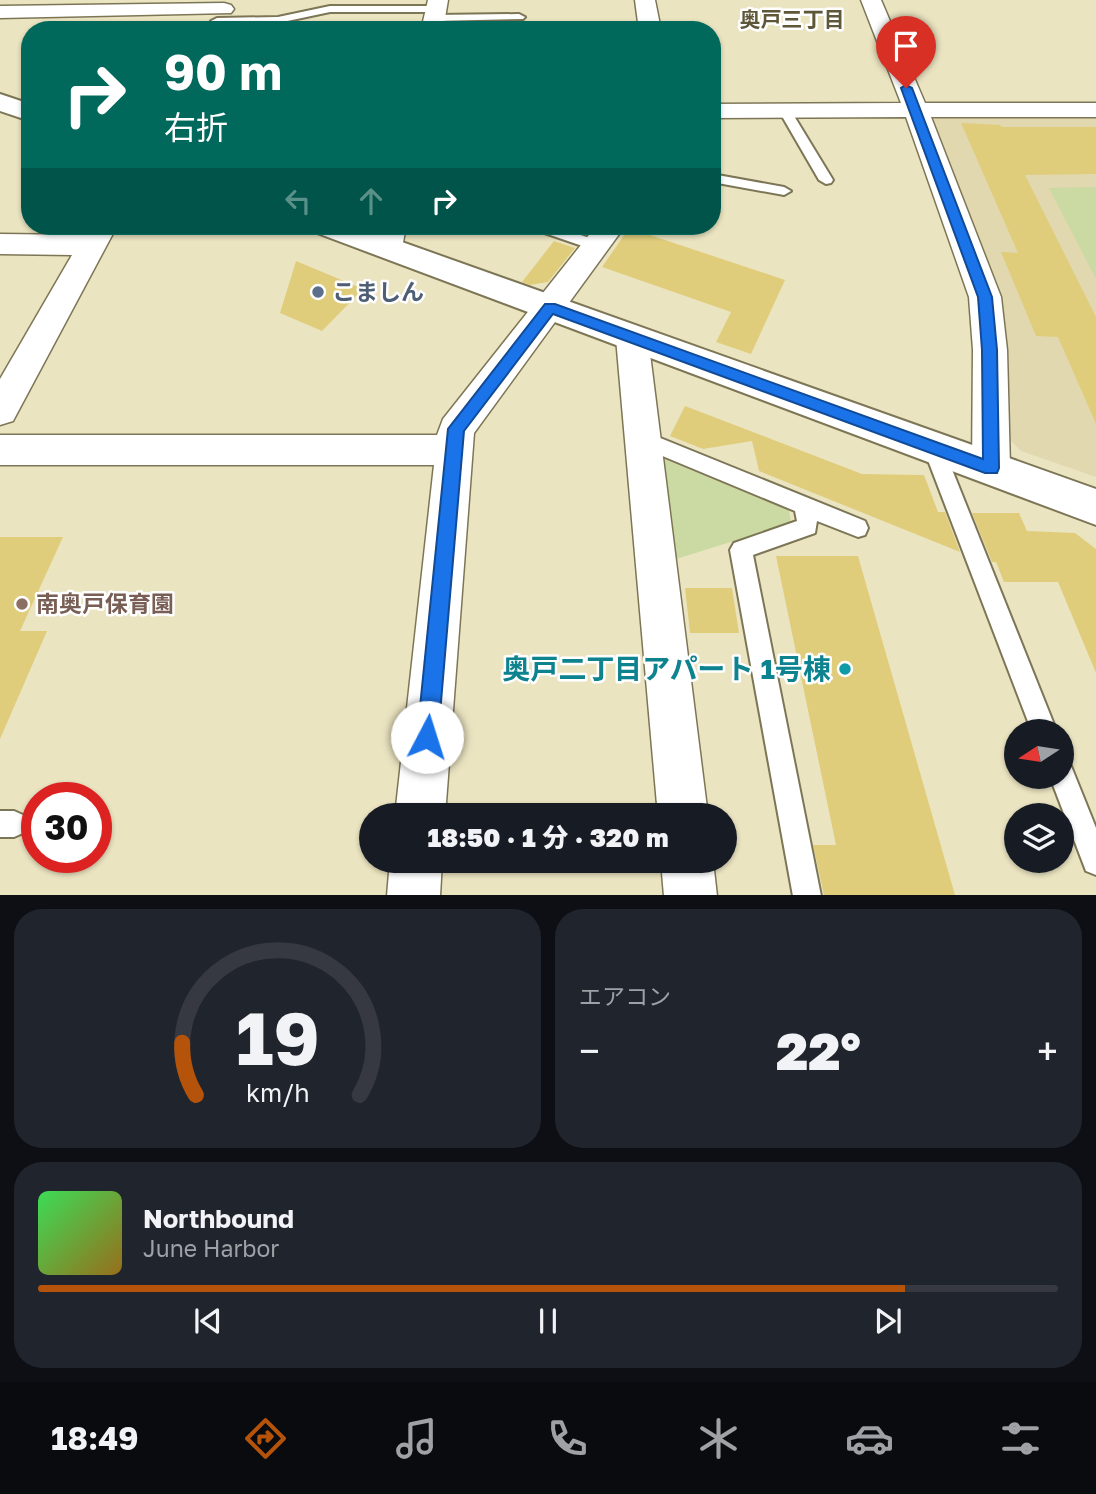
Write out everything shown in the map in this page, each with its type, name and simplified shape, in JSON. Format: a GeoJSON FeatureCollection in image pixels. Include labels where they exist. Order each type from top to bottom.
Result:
{"type":"FeatureCollection","features":[{"type":"Feature","properties":{"kind":"street"},"geometry":{"type":"LineString","coordinates":[[645,0],[648,21]]}},
{"type":"Feature","properties":{"kind":"street"},"geometry":{"type":"LineString","coordinates":[[871,0],[985,297],[990,350],[991,468]]}},
{"type":"Feature","properties":{"kind":"street"},"geometry":{"type":"LineString","coordinates":[[0,12],[220,15]]}},
{"type":"Feature","properties":{"kind":"street"},"geometry":{"type":"LineString","coordinates":[[0,102],[21,110]]}},
{"type":"Feature","properties":{"kind":"street"},"geometry":{"type":"LineString","coordinates":[[721,111],[1096,110]]}},
{"type":"Feature","properties":{"kind":"street"},"geometry":{"type":"LineString","coordinates":[[0,244],[98,235]]}},
{"type":"Feature","properties":{"kind":"street"},"geometry":{"type":"LineString","coordinates":[[0,411],[98,235]]}},
{"type":"Feature","properties":{"kind":"street"},"geometry":{"type":"LineString","coordinates":[[421,803],[456,429],[604,236]]}},
{"type":"Feature","properties":{"kind":"street"},"geometry":{"type":"LineString","coordinates":[[389,237],[550,308],[991,468],[1091,512]]}},
{"type":"Feature","properties":{"kind":"street"},"geometry":{"type":"LineString","coordinates":[[632,338],[682,803]]}},
{"type":"Feature","properties":{"kind":"street"},"geometry":{"type":"LineString","coordinates":[[0,450],[453,450]]}},
{"type":"Feature","properties":{"kind":"street"},"geometry":{"type":"LineString","coordinates":[[413,895],[415,873]]}},
{"type":"Feature","properties":{"kind":"street"},"geometry":{"type":"LineString","coordinates":[[689,873],[691,895]]}},
{"type":"Feature","properties":{"kind":"lane"},"geometry":{"type":"LineString","coordinates":[[220,15],[278,20],[330,9],[515,19]]}},
{"type":"Feature","properties":{"kind":"lane"},"geometry":{"type":"LineString","coordinates":[[785,111],[826,180]]}},
{"type":"Feature","properties":{"kind":"lane"},"geometry":{"type":"LineString","coordinates":[[721,180],[784,191]]}},
{"type":"Feature","properties":{"kind":"lane"},"geometry":{"type":"LineString","coordinates":[[643,439],[858,528]]}},
{"type":"Feature","properties":{"kind":"lane"},"geometry":{"type":"LineString","coordinates":[[933,447],[1040,719]]}},
{"type":"Feature","properties":{"kind":"lane"},"geometry":{"type":"LineString","coordinates":[[804,506],[808,526],[741,550],[807,895]]}},
{"type":"Feature","properties":{"kind":"lane"},"geometry":{"type":"LineString","coordinates":[[1068,789],[1096,861]]}},
{"type":"Feature","properties":{"kind":"shaded area"},"geometry":{"type":"Polygon","coordinates":[[[943,115],[1096,116],[1096,477],[1021,451],[1005,435],[931,121],[943,115]]]}},
{"type":"Feature","properties":{"kind":"green space"},"geometry":{"type":"Polygon","coordinates":[[[1096,187],[1096,279],[1049,188],[1096,187]]]}},
{"type":"Feature","properties":{"kind":"green space"},"geometry":{"type":"Polygon","coordinates":[[[661,458],[789,510],[791,523],[673,560],[661,458]]]}},
{"type":"Feature","properties":{"kind":"building"},"geometry":{"type":"Polygon","coordinates":[[[961,123],[1002,127],[1096,127],[1096,174],[1025,175],[1096,317],[1096,424],[1058,337],[1036,336],[1001,252],[1018,253],[961,123]]]}},
{"type":"Feature","properties":{"kind":"building"},"geometry":{"type":"Polygon","coordinates":[[[624,235],[650,235],[785,280],[751,354],[716,342],[731,312],[602,267],[624,235]]]}},
{"type":"Feature","properties":{"kind":"building"},"geometry":{"type":"Polygon","coordinates":[[[554,241],[575,248],[548,282],[530,285],[522,282],[554,241]]]}},
{"type":"Feature","properties":{"kind":"building"},"geometry":{"type":"Polygon","coordinates":[[[296,261],[363,289],[322,331],[280,313],[296,261]]]}},
{"type":"Feature","properties":{"kind":"building"},"geometry":{"type":"Polygon","coordinates":[[[685,406],[862,474],[924,475],[938,512],[945,512],[960,552],[759,471],[752,441],[703,449],[670,436],[685,406]]]}},
{"type":"Feature","properties":{"kind":"building"},"geometry":{"type":"Polygon","coordinates":[[[972,513],[1019,513],[1027,531],[1075,533],[1096,549],[1096,673],[1058,582],[1004,582],[996,562],[992,562],[972,513]]]}},
{"type":"Feature","properties":{"kind":"building"},"geometry":{"type":"Polygon","coordinates":[[[0,537],[63,537],[20,631],[47,631],[0,739],[0,537]]]}},
{"type":"Feature","properties":{"kind":"building","name":"奥戸二丁目アパート 1号棟"},"geometry":{"type":"Polygon","coordinates":[[[776,556],[858,556],[955,895],[824,895],[813,845],[836,845],[776,556]]]}},
{"type":"Feature","properties":{"kind":"building"},"geometry":{"type":"Polygon","coordinates":[[[685,588],[732,588],[739,633],[690,633],[685,588]]]}},
{"type":"Feature","properties":{"kind":"place","name":"こましん"},"geometry":{"type":"Point","coordinates":[318,292]}},
{"type":"Feature","properties":{"kind":"place","name":"南奥戸保育園"},"geometry":{"type":"Point","coordinates":[22,604]}},
{"type":"Feature","properties":{"kind":"place","name":"奥戸二丁目アパート 1号棟"},"geometry":{"type":"Point","coordinates":[845,669]}},
{"type":"Feature","properties":{"kind":"district","name":"奥戸三丁目"},"geometry":{"type":"Point","coordinates":[792,20]}},
{"type":"Feature","properties":{"kind":"route"},"geometry":{"type":"LineString","coordinates":[[427,737],[456,429],[550,308],[991,468],[990,350],[985,297],[906,88]]}}]}
